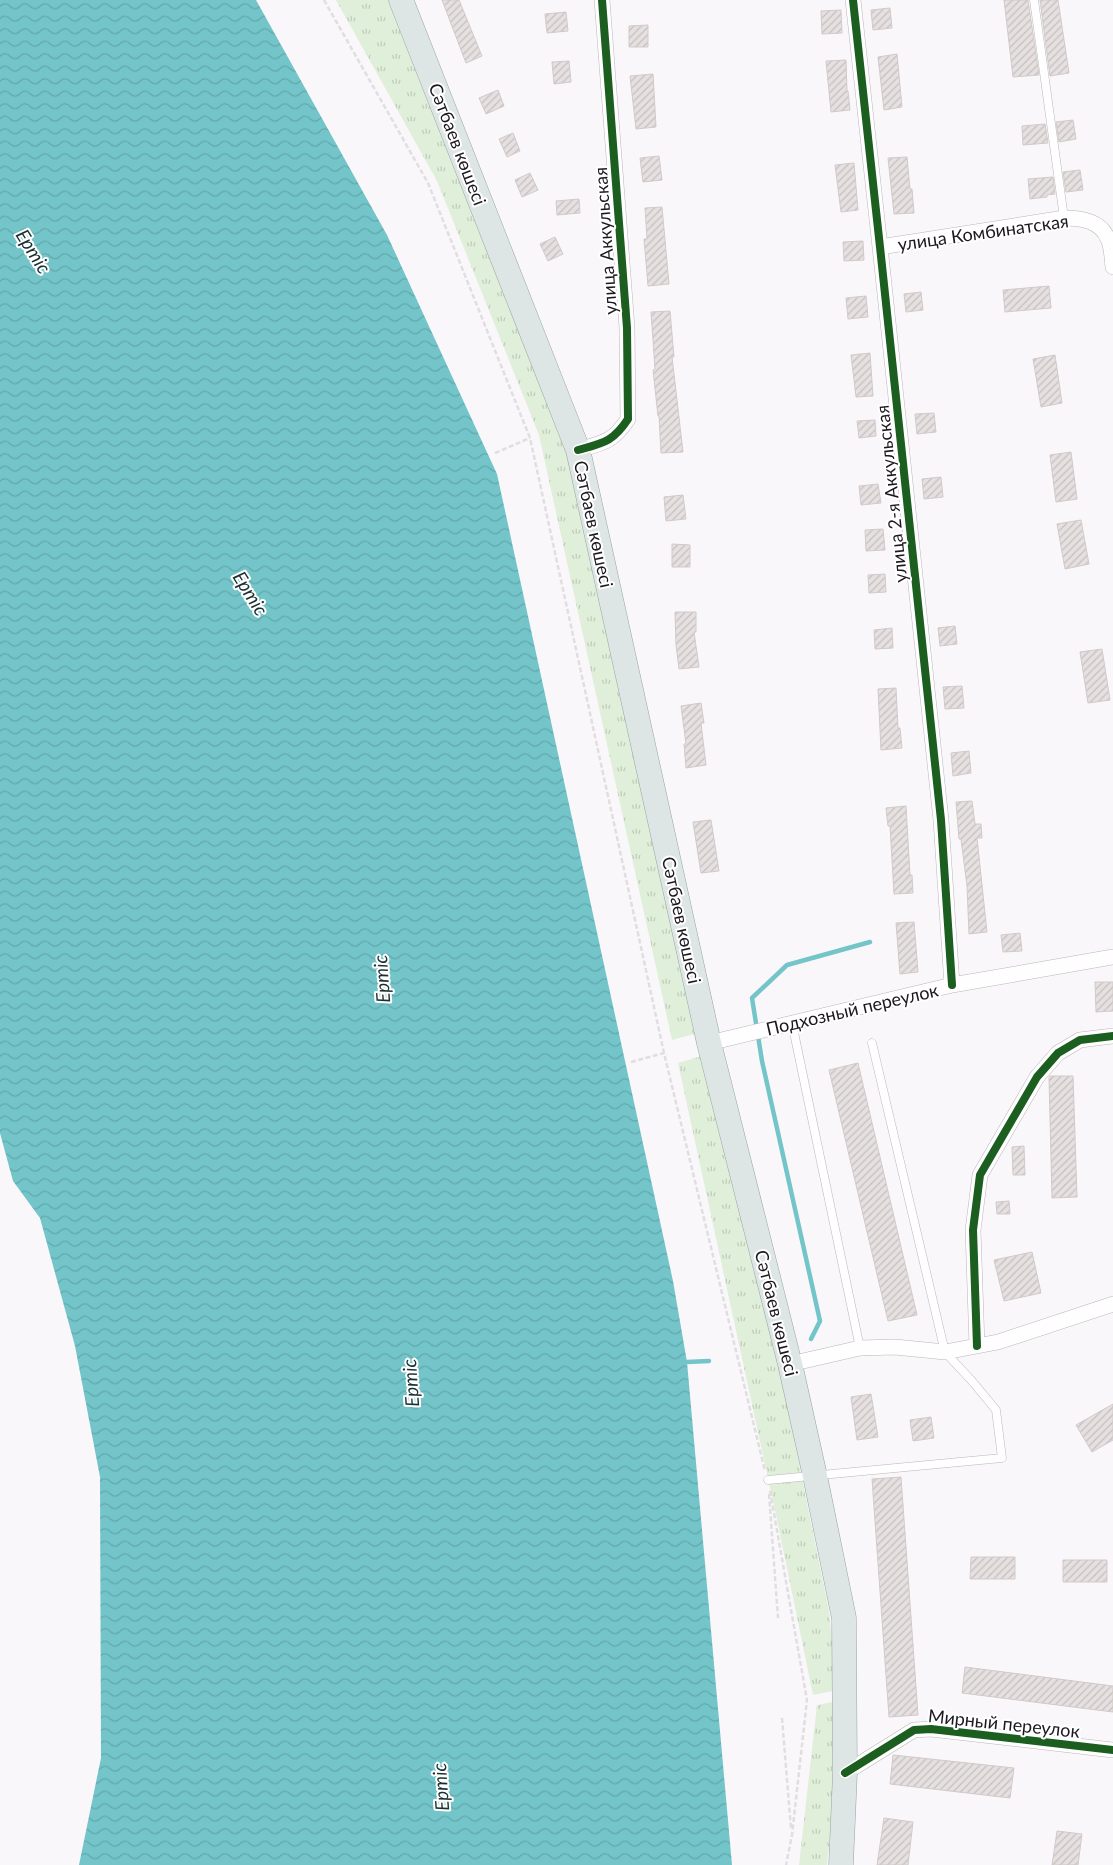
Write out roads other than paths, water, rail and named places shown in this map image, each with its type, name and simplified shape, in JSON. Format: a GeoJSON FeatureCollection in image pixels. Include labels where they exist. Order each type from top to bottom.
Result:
{"type":"FeatureCollection","features":[{"type":"Feature","properties":{"kind":"main road","name":"Сәтбаев көшесі"},"geometry":{"type":"LineString","coordinates":[[401,0],[578,450],[709,1043],[790,1364],[844,1618],[845,1773],[841,1865]]}},
{"type":"Feature","properties":{"kind":"street","name":"улица Аккульская"},"geometry":{"type":"LineString","coordinates":[[578,450],[606,443],[620,431],[628,419],[627,328],[602,0]]}},
{"type":"Feature","properties":{"kind":"street","name":"улица 2-я Аккульская"},"geometry":{"type":"LineString","coordinates":[[852,0],[941,820],[952,985]]}},
{"type":"Feature","properties":{"kind":"street","name":"улица Комбинатская"},"geometry":{"type":"LineString","coordinates":[[880,247],[1064,218],[1080,218],[1097,224],[1108,239],[1113,267]]}},
{"type":"Feature","properties":{"kind":"street","name":"Подхозный переулок"},"geometry":{"type":"LineString","coordinates":[[709,1043],[952,985],[1113,957]]}},
{"type":"Feature","properties":{"kind":"street"},"geometry":{"type":"LineString","coordinates":[[977,1346],[973,1230],[980,1175],[1036,1077],[1058,1053],[1080,1040],[1113,1036]]}},
{"type":"Feature","properties":{"kind":"street"},"geometry":{"type":"LineString","coordinates":[[790,1364],[860,1348],[895,1347],[945,1352],[998,1342],[1113,1304]]}},
{"type":"Feature","properties":{"kind":"street","name":"Мирный переулок"},"geometry":{"type":"LineString","coordinates":[[845,1773],[914,1730],[932,1729],[1113,1750]]}},
{"type":"Feature","properties":{"kind":"lane"},"geometry":{"type":"LineString","coordinates":[[1034,0],[1064,218]]}},
{"type":"Feature","properties":{"kind":"lane"},"geometry":{"type":"LineString","coordinates":[[792,1023],[860,1348]]}},
{"type":"Feature","properties":{"kind":"lane"},"geometry":{"type":"LineString","coordinates":[[768,1480],[1002,1458],[996,1410],[945,1352],[872,1043]]}},
{"type":"Feature","properties":{"kind":"water","name":"Ертіс"},"geometry":{"type":"Polygon","coordinates":[[[0,0],[256,0],[387,235],[497,474],[673,1281],[687,1362],[732,1865],[79,1865],[101,1758],[100,1477],[75,1346],[40,1218],[13,1181],[0,1133],[0,0]]]}},
{"type":"Feature","properties":{"kind":"waterway"},"geometry":{"type":"LineString","coordinates":[[811,1339],[820,1321],[762,1061],[752,998],[787,965],[870,942]]}},
{"type":"Feature","properties":{"kind":"waterway"},"geometry":{"type":"LineString","coordinates":[[687,1362],[709,1361]]}}]}
